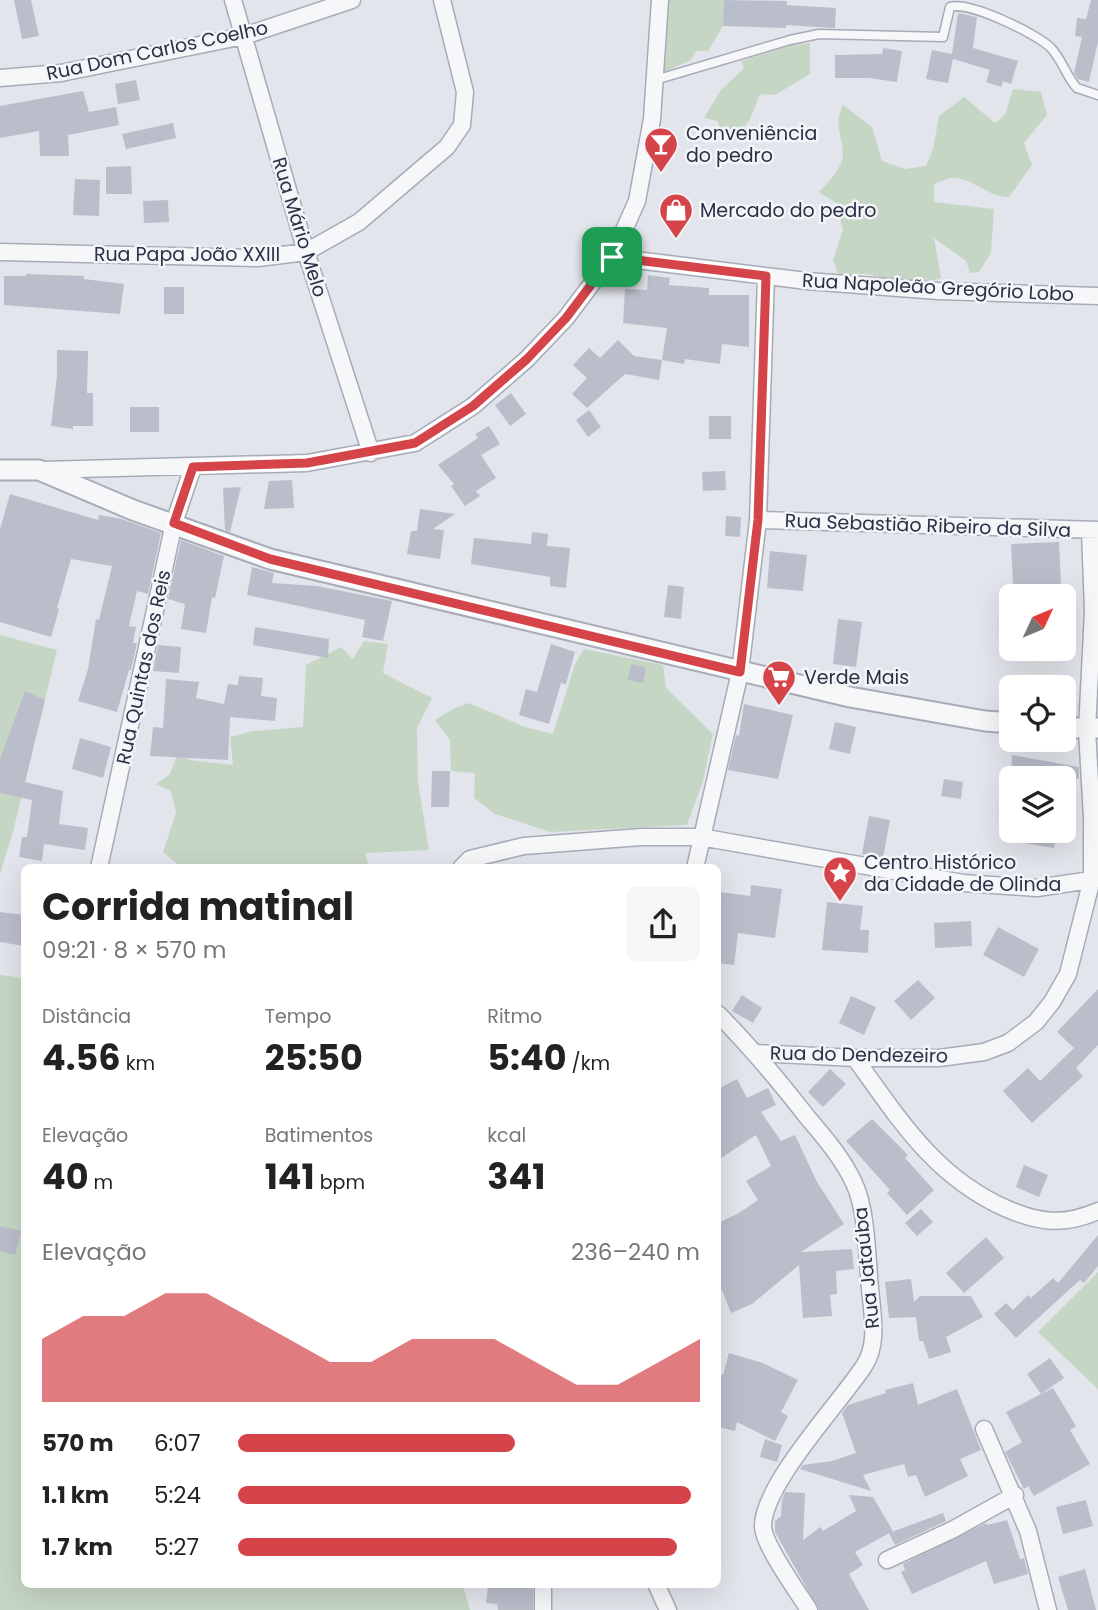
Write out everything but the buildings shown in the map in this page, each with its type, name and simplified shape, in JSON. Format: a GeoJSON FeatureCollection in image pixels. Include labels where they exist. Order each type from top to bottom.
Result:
{"type":"FeatureCollection","features":[{"type":"Feature","properties":{"kind":"street","name":"Rua Mário Melo"},"geometry":{"type":"LineString","coordinates":[[233,0],[306,253],[371,453]]}},
{"type":"Feature","properties":{"kind":"street","name":"Rua Dom Carlos Coelho"},"geometry":{"type":"LineString","coordinates":[[0,78],[61,73],[244,36],[352,0]]}},
{"type":"Feature","properties":{"kind":"street","name":"Rua Papa João XXIII"},"geometry":{"type":"LineString","coordinates":[[0,252],[258,258],[306,253],[359,222],[447,147],[463,125],[465,92],[442,0]]}},
{"type":"Feature","properties":{"kind":"street"},"geometry":{"type":"LineString","coordinates":[[0,470],[307,463],[415,443],[473,406],[527,359],[566,318],[612,257],[637,201],[652,119],[660,0]]}},
{"type":"Feature","properties":{"kind":"street","name":"Rua Napoleão Gregório Lobo"},"geometry":{"type":"LineString","coordinates":[[612,257],[766,276],[938,292],[1098,296]]}},
{"type":"Feature","properties":{"kind":"street"},"geometry":{"type":"LineString","coordinates":[[696,864],[740,672],[758,520],[766,276]]}},
{"type":"Feature","properties":{"kind":"street","name":"Rua Quintas dos Reis"},"geometry":{"type":"LineString","coordinates":[[100,864],[174,523],[193,467]]}},
{"type":"Feature","properties":{"kind":"street"},"geometry":{"type":"LineString","coordinates":[[39,470],[133,510],[270,559],[850,697],[999,722]]}},
{"type":"Feature","properties":{"kind":"street","name":"Rua Sebastião Ribeiro da Silva"},"geometry":{"type":"LineString","coordinates":[[758,520],[1094,530]]}},
{"type":"Feature","properties":{"kind":"street","name":"Rua do Dendezeiro"},"geometry":{"type":"LineString","coordinates":[[757,1052],[855,1058],[939,1058],[984,1052],[1008,1043],[1035,1022],[1052,1002],[1068,974],[1095,879],[1092,818],[1094,530]]}},
{"type":"Feature","properties":{"kind":"street"},"geometry":{"type":"LineString","coordinates":[[465,864],[477,857],[524,846],[641,837],[700,837],[963,883],[1037,888],[1095,879]]}},
{"type":"Feature","properties":{"kind":"street","name":"Rua Jataúba"},"geometry":{"type":"LineString","coordinates":[[721,1017],[757,1052],[843,1164],[856,1185],[864,1223],[873,1317],[873,1343],[869,1358],[778,1484],[765,1512],[763,1524],[764,1533],[774,1553],[809,1610]]}},
{"type":"Feature","properties":{"kind":"street"},"geometry":{"type":"LineString","coordinates":[[855,1058],[917,1143],[938,1165],[967,1188],[1010,1210],[1042,1220],[1063,1222],[1098,1211]]}},
{"type":"Feature","properties":{"kind":"street"},"geometry":{"type":"LineString","coordinates":[[984,1429],[1015,1495],[1028,1531],[1048,1610]]}},
{"type":"Feature","properties":{"kind":"street"},"geometry":{"type":"LineString","coordinates":[[887,1560],[952,1531],[1015,1495]]}},
{"type":"Feature","properties":{"kind":"street"},"geometry":{"type":"LineString","coordinates":[[543,1588],[543,1610]]}},
{"type":"Feature","properties":{"kind":"street"},"geometry":{"type":"LineString","coordinates":[[658,1588],[668,1610]]}},
{"type":"Feature","properties":{"kind":"lane"},"geometry":{"type":"LineString","coordinates":[[655,80],[819,34],[942,37],[947,11],[956,5],[990,15],[1038,38],[1060,59],[1077,88],[1098,95]]}},
{"type":"Feature","properties":{"kind":"green space"},"geometry":{"type":"Polygon","coordinates":[[[665,0],[726,0],[723,26],[708,51],[696,51],[691,60],[660,74],[665,0]]]}},
{"type":"Feature","properties":{"kind":"green space"},"geometry":{"type":"Polygon","coordinates":[[[810,43],[810,74],[775,95],[760,94],[751,117],[739,131],[721,137],[718,121],[704,118],[721,90],[744,68],[741,61],[792,45],[810,43]]]}},
{"type":"Feature","properties":{"kind":"green space"},"geometry":{"type":"Polygon","coordinates":[[[1013,89],[1041,92],[1047,115],[1024,143],[1032,165],[1009,197],[995,194],[963,179],[948,179],[934,184],[934,202],[994,209],[991,253],[979,272],[970,273],[966,261],[934,238],[941,278],[902,289],[872,275],[839,277],[833,260],[843,230],[836,203],[819,192],[841,164],[843,154],[838,124],[843,105],[872,127],[882,161],[905,169],[926,166],[933,149],[939,116],[964,97],[995,123],[1005,115],[1013,89]]]}},
{"type":"Feature","properties":{"kind":"green space"},"geometry":{"type":"Polygon","coordinates":[[[0,635],[57,650],[13,832],[0,874],[0,635]]]}},
{"type":"Feature","properties":{"kind":"green space"},"geometry":{"type":"Polygon","coordinates":[[[364,641],[388,644],[383,673],[432,698],[417,728],[418,782],[429,850],[365,853],[369,864],[177,864],[163,852],[176,813],[171,791],[156,784],[170,774],[178,753],[189,760],[233,765],[230,737],[253,731],[303,727],[306,665],[341,647],[353,659],[364,641]]]}},
{"type":"Feature","properties":{"kind":"green space"},"geometry":{"type":"Polygon","coordinates":[[[584,649],[663,665],[666,688],[713,734],[703,781],[687,825],[551,832],[495,814],[474,798],[475,773],[451,771],[450,740],[435,720],[469,703],[525,727],[553,734],[575,664],[584,649]]]}},
{"type":"Feature","properties":{"kind":"green space"},"geometry":{"type":"Polygon","coordinates":[[[0,975],[21,978],[21,1588],[464,1588],[470,1610],[0,1610],[0,975]]]}},
{"type":"Feature","properties":{"kind":"green space"},"geometry":{"type":"Polygon","coordinates":[[[1098,1272],[1098,1389],[1038,1332],[1098,1272]]]}},
{"type":"Feature","properties":{"kind":"place","name":"Conveniência do pedro"},"geometry":{"type":"Point","coordinates":[661,174]}},
{"type":"Feature","properties":{"kind":"place","name":"Mercado do pedro"},"geometry":{"type":"Point","coordinates":[676,240]}},
{"type":"Feature","properties":{"kind":"place","name":"Verde Mais"},"geometry":{"type":"Point","coordinates":[779,707]}},
{"type":"Feature","properties":{"kind":"place","name":"Centro Histórico da Cidade de Olinda"},"geometry":{"type":"Point","coordinates":[840,903]}},
{"type":"Feature","properties":{"kind":"route"},"geometry":{"type":"LineString","coordinates":[[612,257],[766,276],[758,520],[740,672],[270,559],[174,523],[193,467],[307,463],[415,443],[473,406],[527,359],[566,318],[612,257]]}}]}
